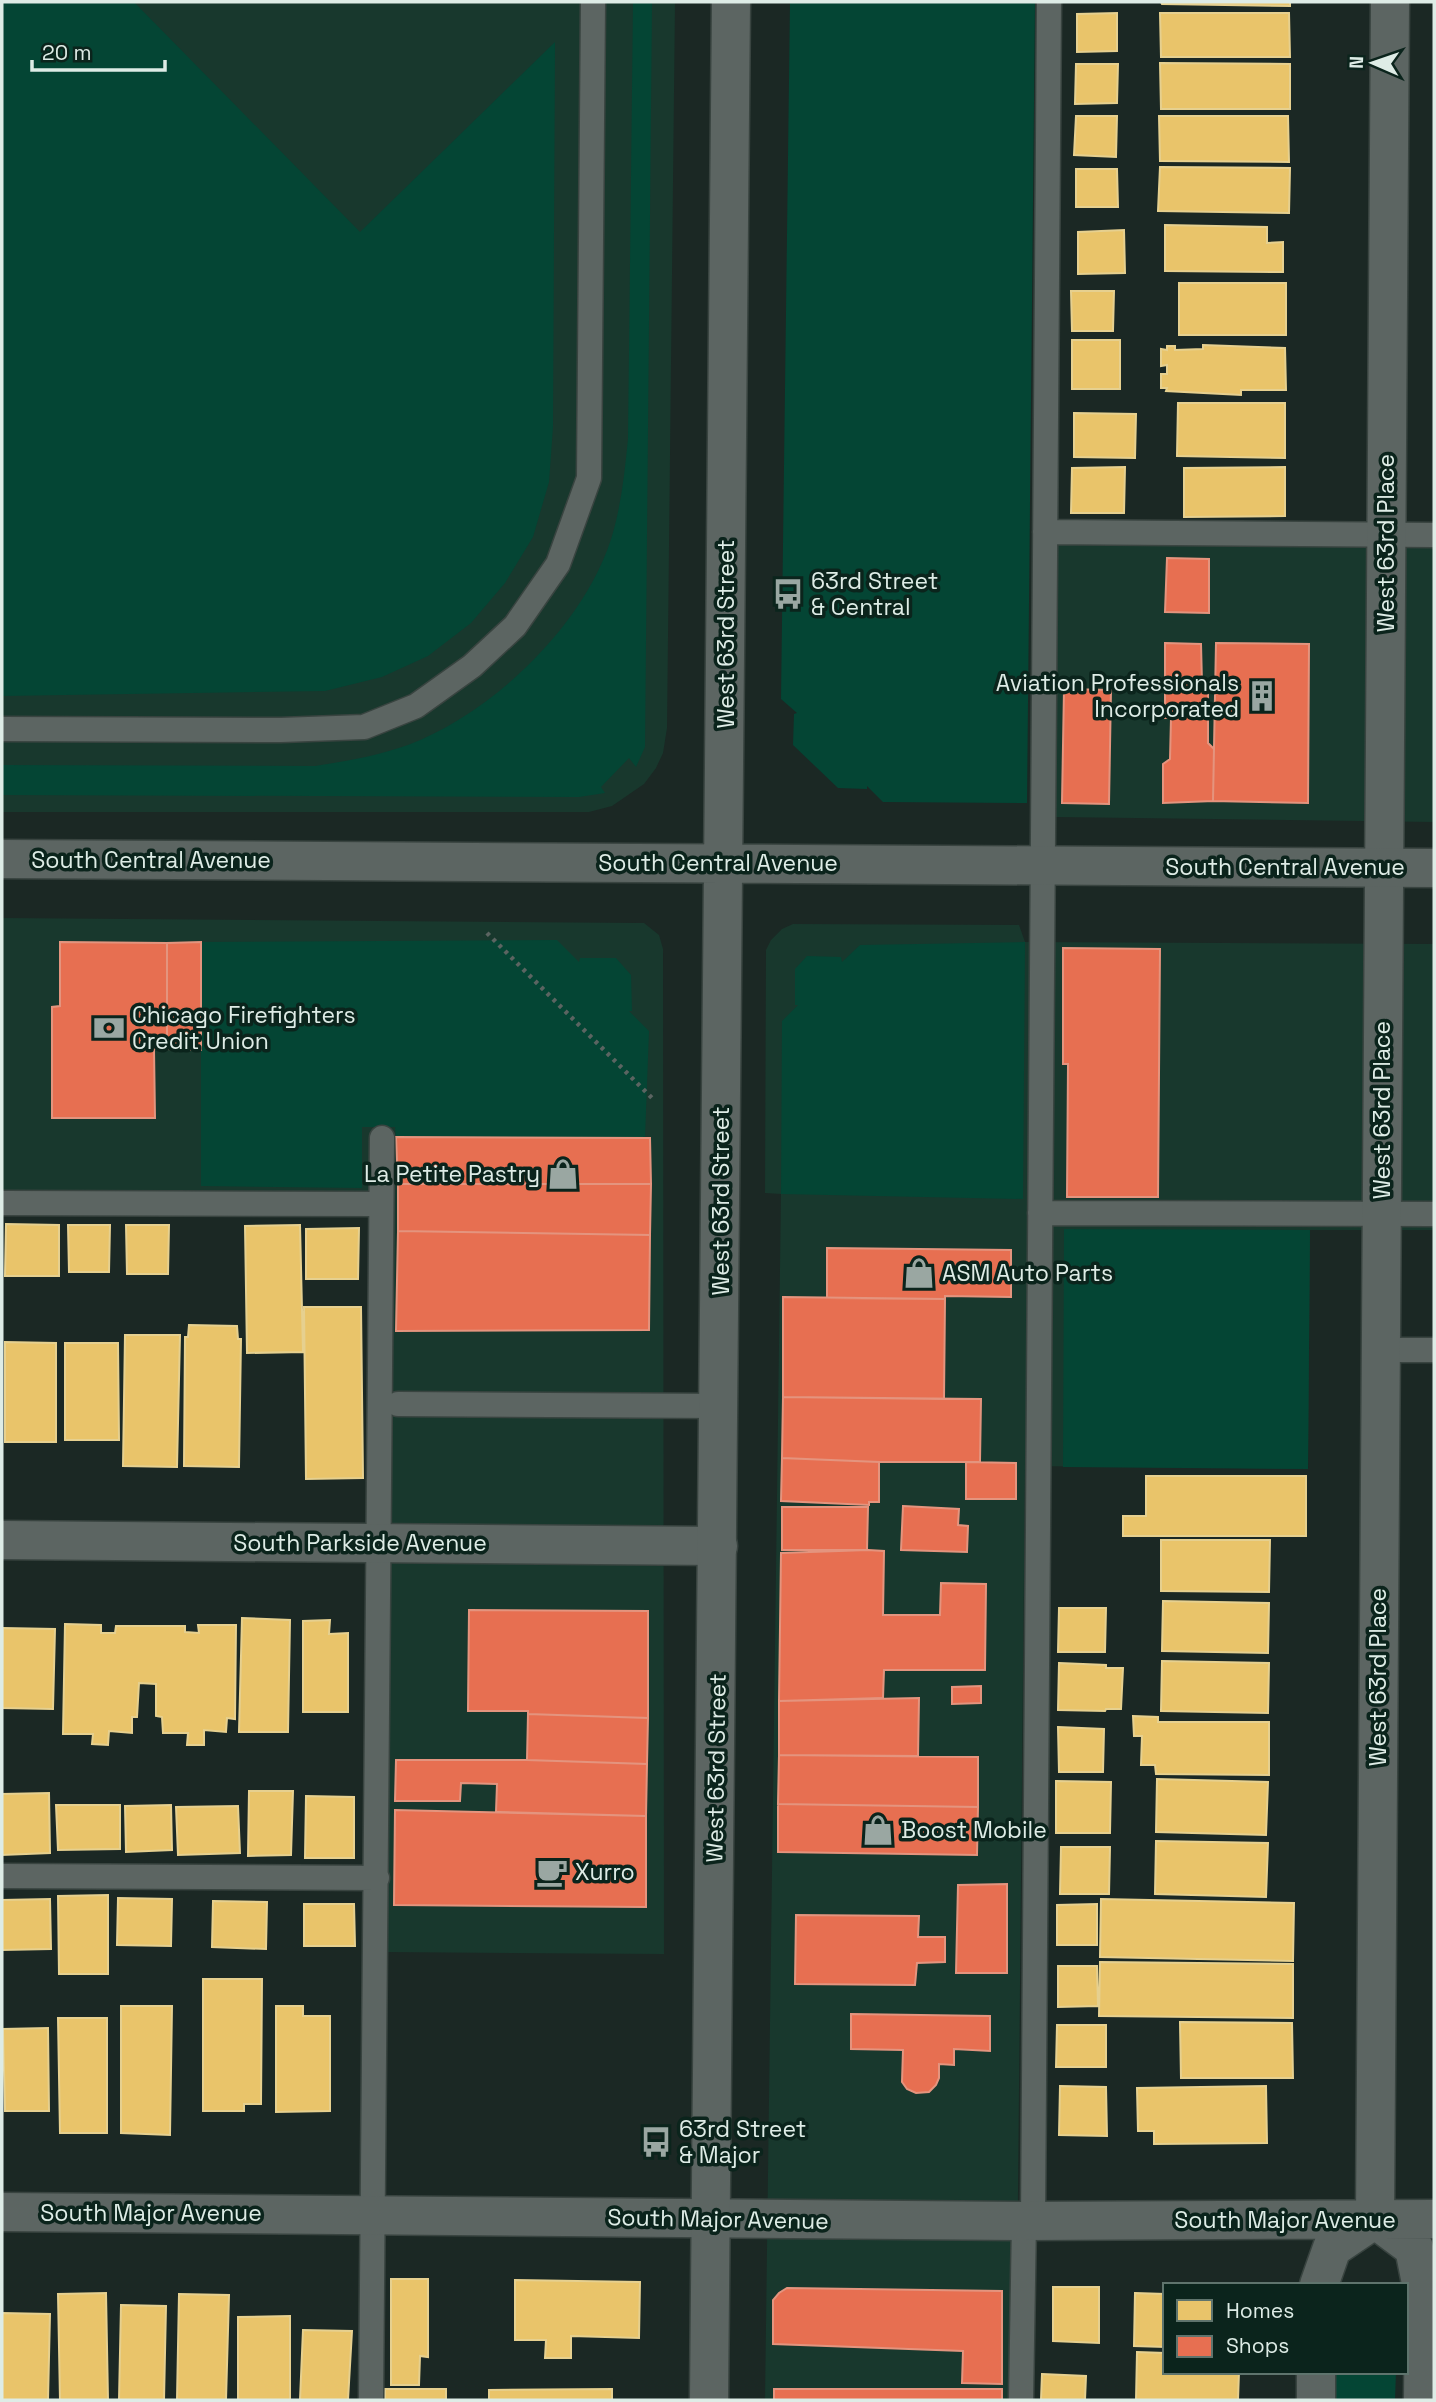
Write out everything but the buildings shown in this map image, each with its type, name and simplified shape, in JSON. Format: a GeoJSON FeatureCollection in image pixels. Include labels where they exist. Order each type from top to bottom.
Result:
{"type":"FeatureCollection","features":[{"type":"Feature","properties":{"kind":"street","name":"West 63rd Street"},"geometry":{"type":"LineString","coordinates":[[709,2400],[731,2]]}},
{"type":"Feature","properties":{"kind":"street","name":"West 63rd Place"},"geometry":{"type":"LineString","coordinates":[[1375,2219],[1390,2]]}},
{"type":"Feature","properties":{"kind":"street","name":"South Central Avenue"},"geometry":{"type":"LineString","coordinates":[[2,859],[1434,868]]}},
{"type":"Feature","properties":{"kind":"street","name":"South Parkside Avenue"},"geometry":{"type":"LineString","coordinates":[[2,1541],[718,1546]]}},
{"type":"Feature","properties":{"kind":"street","name":"South Major Avenue"},"geometry":{"type":"LineString","coordinates":[[2,2212],[1028,2221],[1434,2219]]}},
{"type":"Feature","properties":{"kind":"street"},"geometry":{"type":"LineString","coordinates":[[1320,2283],[1332,2248],[1375,2219],[1414,2248],[1424,2298],[1423,2400]]}},
{"type":"Feature","properties":{"kind":"street"},"geometry":{"type":"LineString","coordinates":[[1316,2374],[1316,2400]]}},
{"type":"Feature","properties":{"kind":"lane"},"geometry":{"type":"LineString","coordinates":[[2,729],[281,730],[364,726],[416,706],[472,666],[515,626],[558,564],[589,478],[593,2]]}},
{"type":"Feature","properties":{"kind":"lane"},"geometry":{"type":"LineString","coordinates":[[1021,2400],[1028,2221],[1040,1213],[1049,2]]}},
{"type":"Feature","properties":{"kind":"lane"},"geometry":{"type":"LineString","coordinates":[[1045,532],[1434,535]]}},
{"type":"Feature","properties":{"kind":"lane"},"geometry":{"type":"LineString","coordinates":[[371,2400],[382,1138]]}},
{"type":"Feature","properties":{"kind":"lane"},"geometry":{"type":"LineString","coordinates":[[2,1203],[381,1204]]}},
{"type":"Feature","properties":{"kind":"lane"},"geometry":{"type":"LineString","coordinates":[[1040,1213],[1434,1214]]}},
{"type":"Feature","properties":{"kind":"lane"},"geometry":{"type":"LineString","coordinates":[[1381,1350],[1434,1350]]}},
{"type":"Feature","properties":{"kind":"lane"},"geometry":{"type":"LineString","coordinates":[[398,1404],[720,1406]]}},
{"type":"Feature","properties":{"kind":"lane"},"geometry":{"type":"LineString","coordinates":[[2,1876],[377,1878]]}},
{"type":"Feature","properties":{"kind":"path"},"geometry":{"type":"LineString","coordinates":[[487,933],[654,1100]]}},
{"type":"Feature","properties":{"kind":"shaded area"},"geometry":{"type":"Polygon","coordinates":[[[2,2],[675,2],[667,728],[663,753],[644,784],[612,806],[589,812],[2,812],[2,2]]]}},
{"type":"Feature","properties":{"kind":"shaded area"},"geometry":{"type":"Polygon","coordinates":[[[2,2],[134,2],[360,232],[555,42],[553,427],[549,482],[533,537],[505,583],[471,623],[428,656],[382,677],[325,691],[2,696],[2,2]]]}},
{"type":"Feature","properties":{"kind":"shaded area"},"geometry":{"type":"Polygon","coordinates":[[[633,2],[652,2],[645,747],[636,767],[629,758],[601,787],[605,793],[579,797],[2,795],[2,765],[315,766],[396,749],[441,730],[474,710],[535,659],[561,629],[584,596],[602,563],[617,518],[626,462],[633,2]]]}},
{"type":"Feature","properties":{"kind":"shaded area"},"geometry":{"type":"Polygon","coordinates":[[[790,2],[1035,2],[1027,803],[883,802],[867,786],[867,789],[838,788],[793,745],[794,714],[797,713],[781,699],[790,2]]]}},
{"type":"Feature","properties":{"kind":"shaded area"},"geometry":{"type":"Polygon","coordinates":[[[1056,527],[1434,530],[1434,822],[1056,817],[1056,527]]]}},
{"type":"Feature","properties":{"kind":"shaded area"},"geometry":{"type":"Polygon","coordinates":[[[2,918],[644,923],[659,935],[663,949],[664,1954],[382,1952],[381,1204],[2,1202],[2,918]]]}},
{"type":"Feature","properties":{"kind":"shaded area"},"geometry":{"type":"Polygon","coordinates":[[[793,924],[1019,925],[1025,942],[1434,944],[1434,1230],[1310,1230],[1308,1469],[1025,1466],[1016,2400],[765,2400],[781,1194],[765,1193],[766,950],[782,929],[793,924]]]}},
{"type":"Feature","properties":{"kind":"shaded area"},"geometry":{"type":"Polygon","coordinates":[[[557,940],[579,962],[580,958],[616,958],[631,975],[632,1011],[629,1011],[649,1031],[645,1137],[396,1137],[395,1127],[362,1127],[362,1188],[201,1186],[201,942],[557,940]]]}},
{"type":"Feature","properties":{"kind":"shaded area"},"geometry":{"type":"Polygon","coordinates":[[[1025,942],[1023,1199],[781,1194],[782,1021],[798,1005],[795,1005],[795,969],[807,956],[841,957],[842,962],[860,945],[1025,942]]]}},
{"type":"Feature","properties":{"kind":"shaded area"},"geometry":{"type":"Polygon","coordinates":[[[1064,1229],[1310,1230],[1308,1469],[1063,1467],[1064,1229]]]}},
{"type":"Feature","properties":{"kind":"shaded area"},"geometry":{"type":"Polygon","coordinates":[[[1331,2374],[1396,2374],[1395,2400],[1330,2400],[1331,2374]]]}},
{"type":"Feature","properties":{"kind":"place","name":"63rd Street & Central"},"geometry":{"type":"Point","coordinates":[788,594]}},
{"type":"Feature","properties":{"kind":"place","name":"Aviation Professionals Incorporated"},"geometry":{"type":"Point","coordinates":[1262,696]}},
{"type":"Feature","properties":{"kind":"place","name":"Chicago Firefighters Credit Union"},"geometry":{"type":"Point","coordinates":[109,1028]}},
{"type":"Feature","properties":{"kind":"place","name":"La Petite Pastry"},"geometry":{"type":"Point","coordinates":[563,1174]}},
{"type":"Feature","properties":{"kind":"place","name":"ASM Auto Parts"},"geometry":{"type":"Point","coordinates":[919,1273]}},
{"type":"Feature","properties":{"kind":"place","name":"Boost Mobile"},"geometry":{"type":"Point","coordinates":[878,1830]}},
{"type":"Feature","properties":{"kind":"place","name":"Xurro"},"geometry":{"type":"Point","coordinates":[552,1872]}},
{"type":"Feature","properties":{"kind":"place","name":"63rd Street & Major"},"geometry":{"type":"Point","coordinates":[656,2142]}}]}
